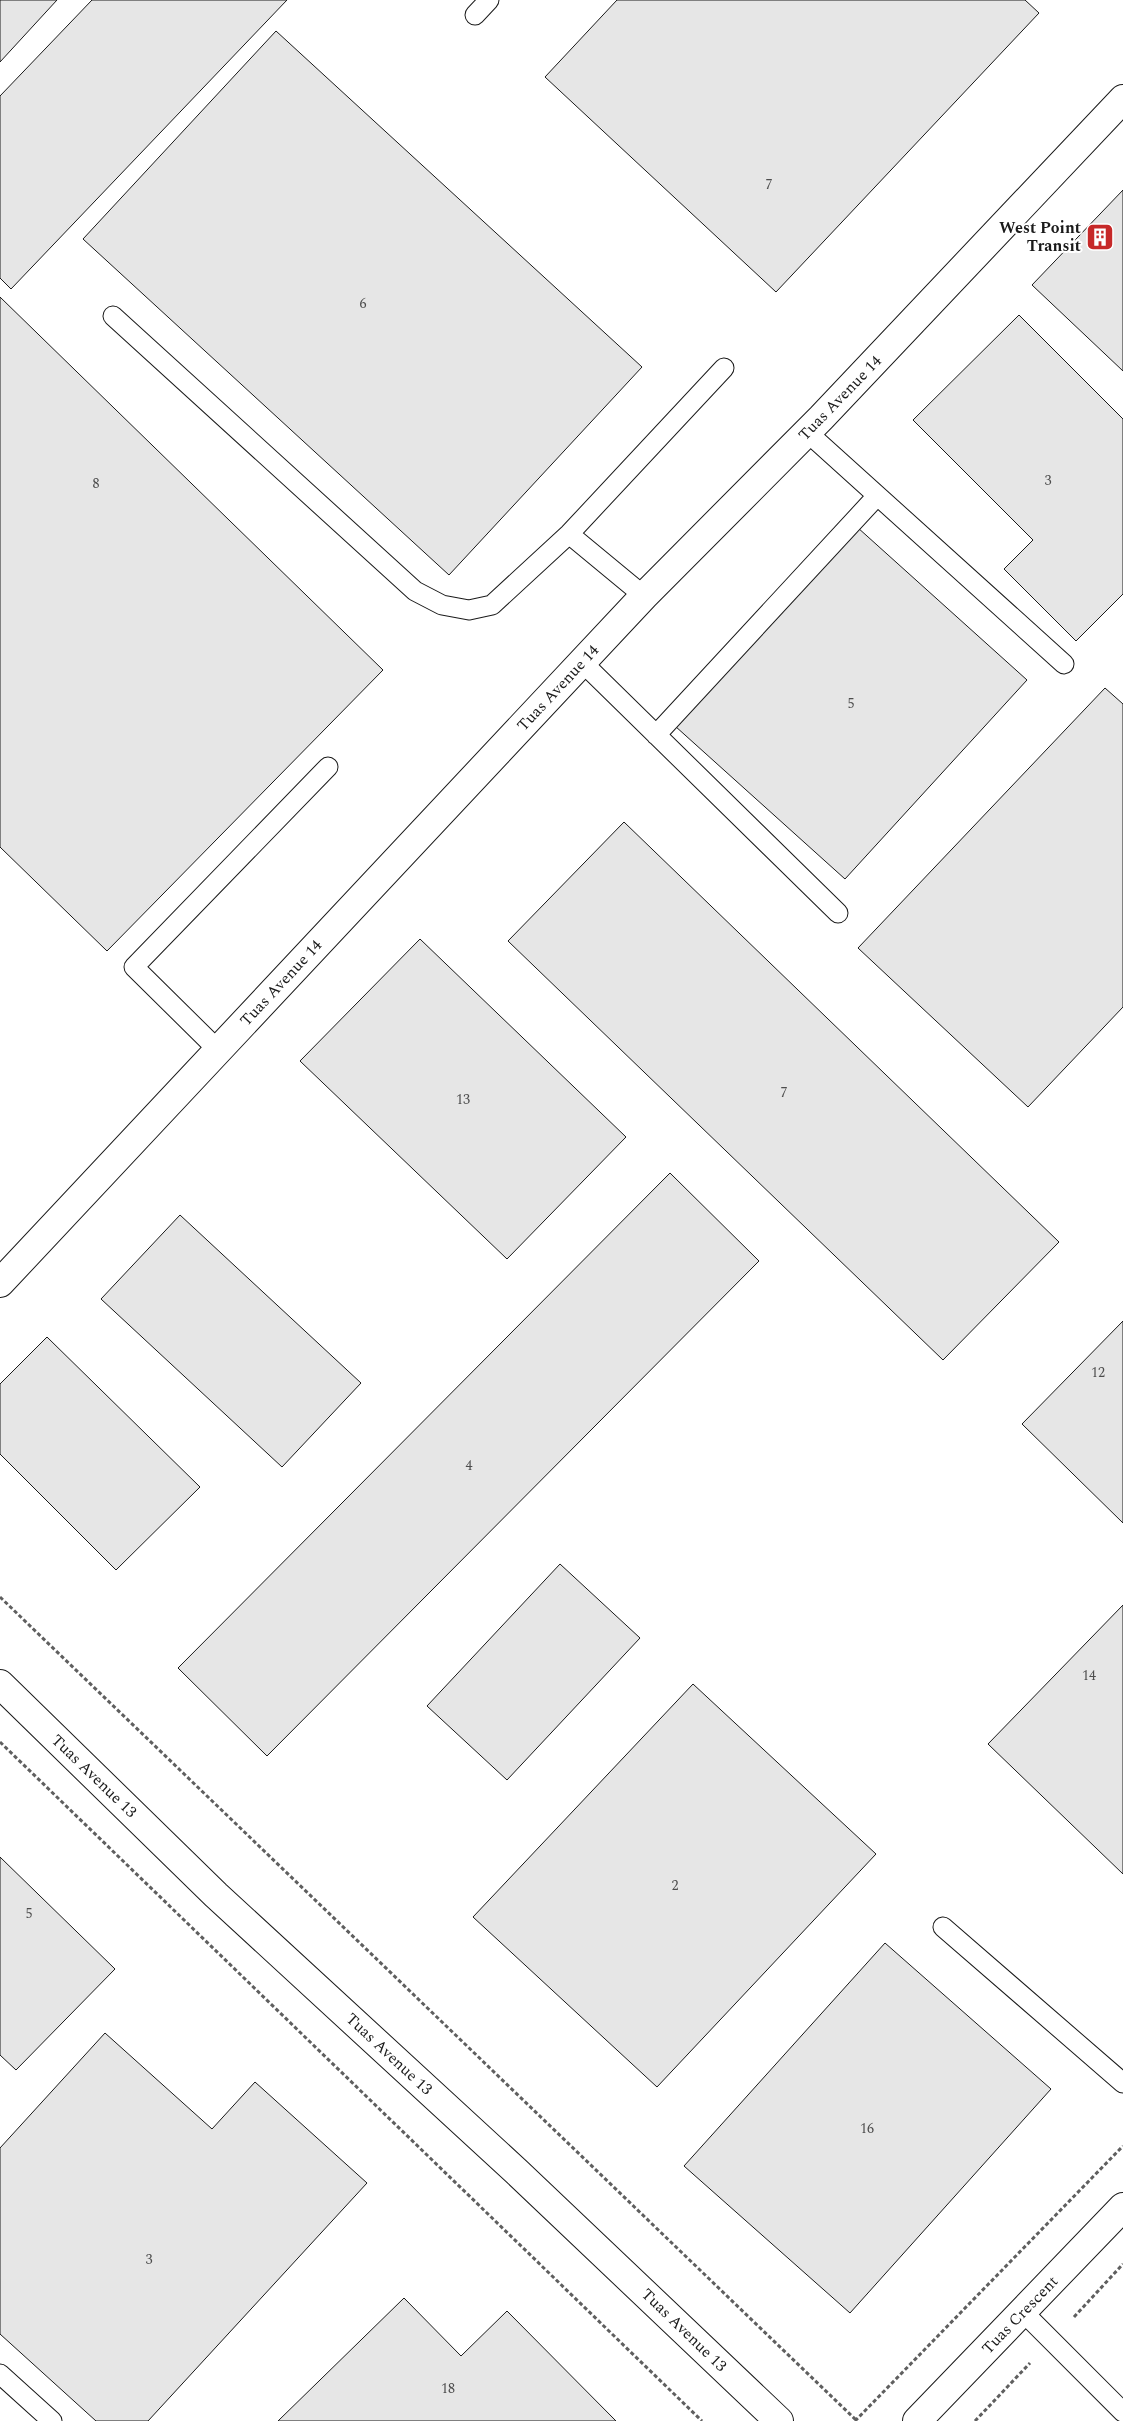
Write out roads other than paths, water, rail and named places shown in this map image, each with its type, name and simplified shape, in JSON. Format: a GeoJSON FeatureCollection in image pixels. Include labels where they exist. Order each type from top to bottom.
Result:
{"type":"FeatureCollection","features":[{"type":"Feature","properties":{"kind":"street","name":"Tuas Avenue 14"},"geometry":{"type":"LineString","coordinates":[[0,1283],[644,596],[807,432],[1123,99]]}},
{"type":"Feature","properties":{"kind":"street","name":"Tuas Avenue 13"},"geometry":{"type":"LineString","coordinates":[[0,1684],[216,1896],[517,2172],[779,2421]]}},
{"type":"Feature","properties":{"kind":"street","name":"Tuas Crescent"},"geometry":{"type":"LineString","coordinates":[[917,2421],[1123,2207]]}},
{"type":"Feature","properties":{"kind":"lane"},"geometry":{"type":"LineString","coordinates":[[476,15],[489,0]]}},
{"type":"Feature","properties":{"kind":"lane"},"geometry":{"type":"LineString","coordinates":[[113,316],[415,591],[442,605],[469,610],[492,605],[569,534],[724,368]]}},
{"type":"Feature","properties":{"kind":"lane"},"geometry":{"type":"LineString","coordinates":[[807,432],[1064,664]]}},
{"type":"Feature","properties":{"kind":"lane"},"geometry":{"type":"LineString","coordinates":[[656,735],[877,496]]}},
{"type":"Feature","properties":{"kind":"lane"},"geometry":{"type":"LineString","coordinates":[[569,534],[644,596]]}},
{"type":"Feature","properties":{"kind":"lane"},"geometry":{"type":"LineString","coordinates":[[582,662],[838,913]]}},
{"type":"Feature","properties":{"kind":"lane"},"geometry":{"type":"LineString","coordinates":[[218,1050],[134,967],[328,767]]}},
{"type":"Feature","properties":{"kind":"lane"},"geometry":{"type":"LineString","coordinates":[[943,1927],[1123,2083]]}},
{"type":"Feature","properties":{"kind":"lane"},"geometry":{"type":"LineString","coordinates":[[1023,2312],[1123,2412]]}},
{"type":"Feature","properties":{"kind":"lane"},"geometry":{"type":"LineString","coordinates":[[0,2374],[52,2421]]}},
{"type":"Feature","properties":{"kind":"place","name":"West Point Transit"},"geometry":{"type":"Point","coordinates":[1100,237]}}]}
